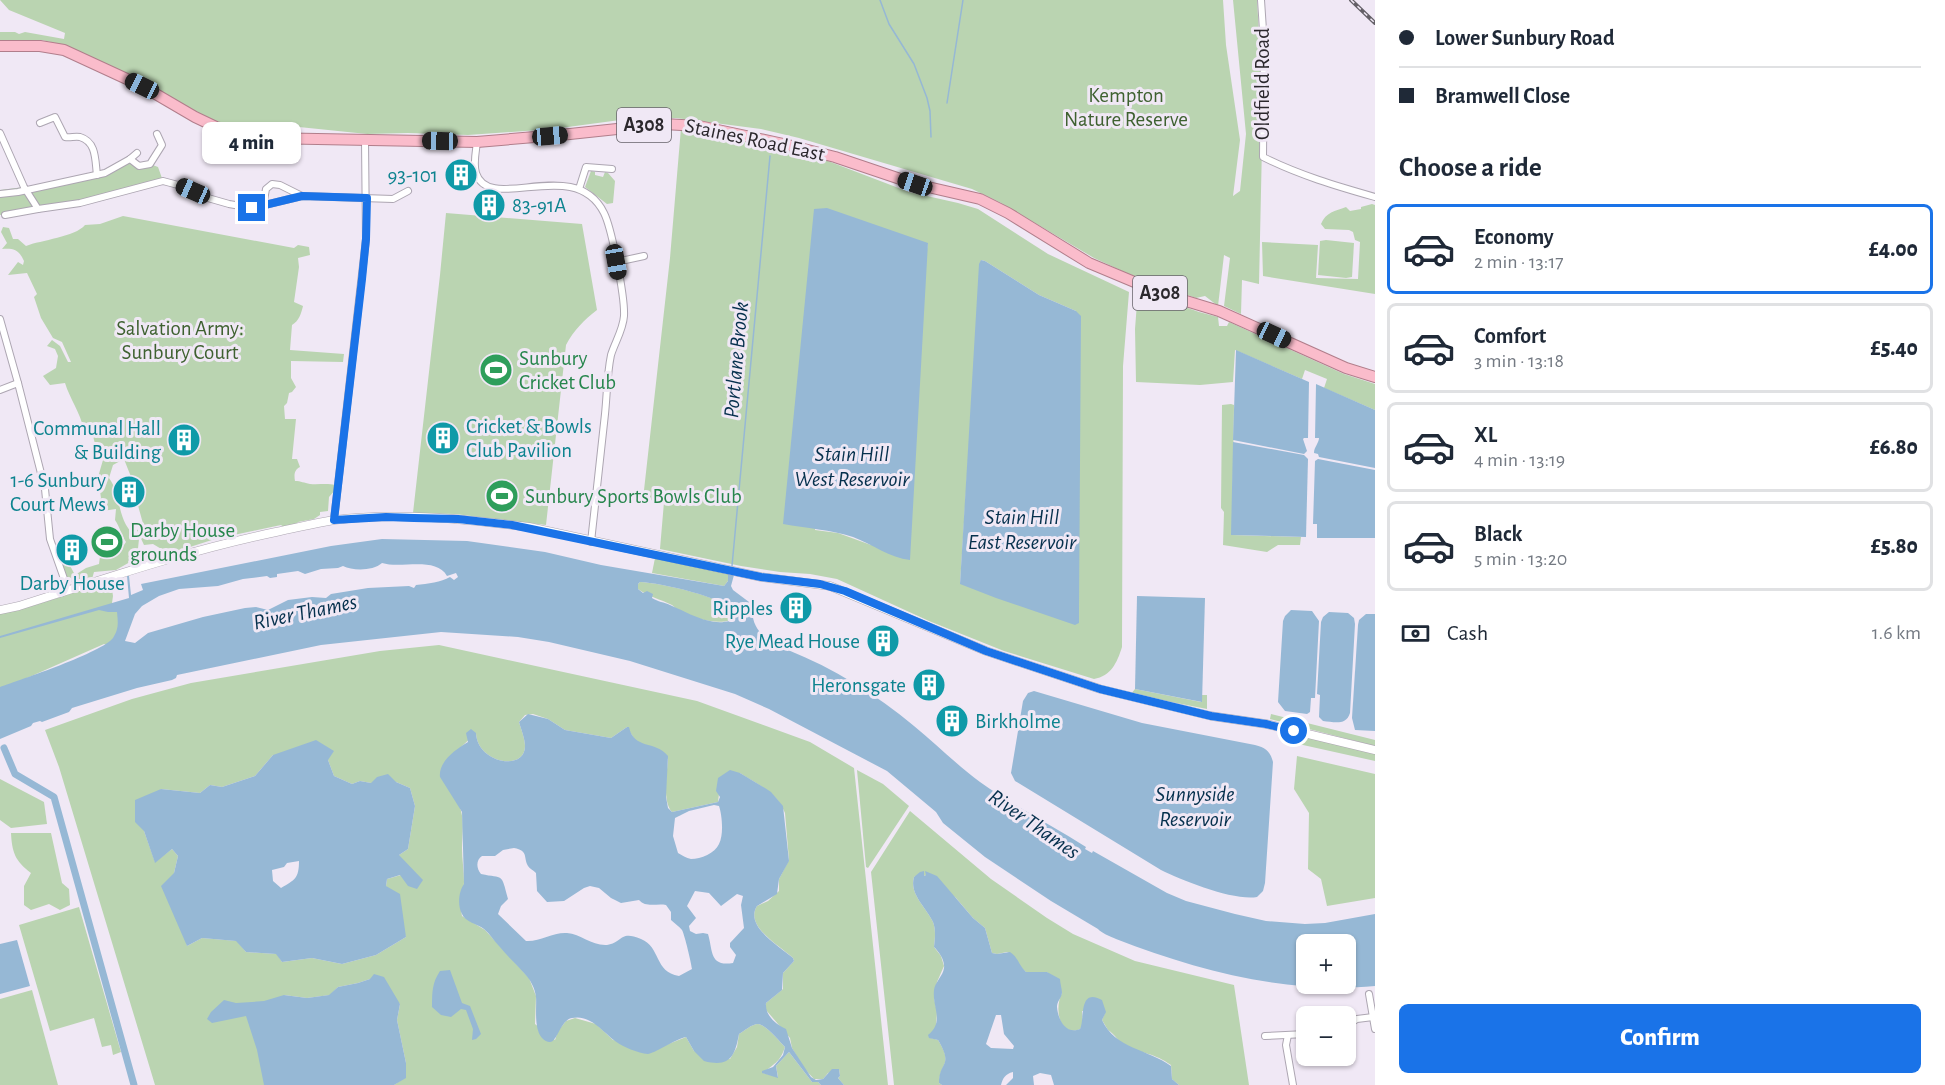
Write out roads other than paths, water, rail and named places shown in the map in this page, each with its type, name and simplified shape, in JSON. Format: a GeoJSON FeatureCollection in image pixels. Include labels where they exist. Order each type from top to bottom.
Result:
{"type":"FeatureCollection","features":[{"type":"Feature","properties":{"kind":"highway","name":"Staines Road East"},"geometry":{"type":"LineString","coordinates":[[0,46],[40,46],[64,50],[142,86],[195,117],[233,132],[277,139],[477,142],[570,135],[648,125],[681,124],[788,144],[915,184],[980,200],[1008,213],[1089,263],[1163,294],[1219,311],[1346,368],[1375,377]]}},
{"type":"Feature","properties":{"kind":"street","name":"Oldfield Road"},"geometry":{"type":"LineString","coordinates":[[1261,0],[1264,45],[1263,157],[1313,179],[1375,197]]}},
{"type":"Feature","properties":{"kind":"street"},"geometry":{"type":"LineString","coordinates":[[40,123],[55,117],[65,137],[77,136],[87,141],[94,151],[97,175]]}},
{"type":"Feature","properties":{"kind":"street"},"geometry":{"type":"LineString","coordinates":[[0,133],[25,189],[38,209]]}},
{"type":"Feature","properties":{"kind":"street"},"geometry":{"type":"LineString","coordinates":[[157,134],[162,145],[170,149]]}},
{"type":"Feature","properties":{"kind":"street"},"geometry":{"type":"LineString","coordinates":[[334,520],[363,269],[367,198],[365,140]]}},
{"type":"Feature","properties":{"kind":"street"},"geometry":{"type":"LineString","coordinates":[[477,142],[475,171],[480,181],[488,187],[501,190],[559,184],[579,189],[596,202],[607,221],[616,262],[624,319],[611,355],[591,542]]}},
{"type":"Feature","properties":{"kind":"street"},"geometry":{"type":"LineString","coordinates":[[130,159],[139,166],[150,164],[162,145]]}},
{"type":"Feature","properties":{"kind":"street"},"geometry":{"type":"LineString","coordinates":[[0,194],[105,173],[137,153]]}},
{"type":"Feature","properties":{"kind":"street"},"geometry":{"type":"LineString","coordinates":[[579,189],[586,167],[612,170]]}},
{"type":"Feature","properties":{"kind":"street"},"geometry":{"type":"LineString","coordinates":[[5,214],[80,202],[163,181],[229,204],[252,208],[302,196],[393,199],[408,191]]}},
{"type":"Feature","properties":{"kind":"street"},"geometry":{"type":"LineString","coordinates":[[263,206],[266,189],[272,184],[280,185],[302,196]]}},
{"type":"Feature","properties":{"kind":"street"},"geometry":{"type":"LineString","coordinates":[[616,262],[644,256]]}},
{"type":"Feature","properties":{"kind":"street"},"geometry":{"type":"LineString","coordinates":[[0,319],[45,489],[50,539],[68,590]]}},
{"type":"Feature","properties":{"kind":"street"},"geometry":{"type":"LineString","coordinates":[[0,390],[18,383]]}},
{"type":"Feature","properties":{"kind":"street"},"geometry":{"type":"LineString","coordinates":[[0,610],[159,561],[248,538],[334,520],[386,517],[458,519],[529,527],[761,577],[830,586],[986,651],[1100,689],[1211,716],[1266,724],[1375,750]]}},
{"type":"Feature","properties":{"kind":"street"},"geometry":{"type":"LineString","coordinates":[[1369,994],[1375,1029]]}},
{"type":"Feature","properties":{"kind":"street"},"geometry":{"type":"LineString","coordinates":[[1356,1020],[1373,1017]]}},
{"type":"Feature","properties":{"kind":"street"},"geometry":{"type":"LineString","coordinates":[[1288,1035],[1286,1045],[1293,1085]]}},
{"type":"Feature","properties":{"kind":"street"},"geometry":{"type":"LineString","coordinates":[[1265,1036],[1296,1035]]}},
{"type":"Feature","properties":{"kind":"water","name":"Stain Hill West Reservoir"},"geometry":{"type":"Polygon","coordinates":[[[827,208],[928,243],[910,560],[895,557],[853,537],[783,524],[814,209],[827,208]]]}},
{"type":"Feature","properties":{"kind":"water","name":"Stain Hill East Reservoir"},"geometry":{"type":"Polygon","coordinates":[[[981,260],[1039,295],[1076,311],[1081,316],[1079,623],[1075,625],[960,584],[981,260]]]}},
{"type":"Feature","properties":{"kind":"water"},"geometry":{"type":"Polygon","coordinates":[[[1236,350],[1309,382],[1308,438],[1303,439],[1307,451],[1304,454],[1233,440],[1236,350]]]}},
{"type":"Feature","properties":{"kind":"water"},"geometry":{"type":"Polygon","coordinates":[[[1316,384],[1375,410],[1375,468],[1319,457],[1314,453],[1319,438],[1315,438],[1316,384]]]}},
{"type":"Feature","properties":{"kind":"water"},"geometry":{"type":"Polygon","coordinates":[[[1233,442],[1304,455],[1308,459],[1306,537],[1231,535],[1233,442]]]}},
{"type":"Feature","properties":{"kind":"water"},"geometry":{"type":"Polygon","coordinates":[[[1318,459],[1375,470],[1375,538],[1317,538],[1317,524],[1313,524],[1315,461],[1318,459]]]}},
{"type":"Feature","properties":{"kind":"water","name":"River Thames"},"geometry":{"type":"Polygon","coordinates":[[[382,539],[467,541],[545,552],[601,565],[724,586],[728,581],[728,574],[734,575],[731,586],[733,590],[753,605],[754,621],[767,639],[838,674],[870,693],[993,791],[1086,847],[1085,849],[1092,853],[1093,851],[1167,893],[1186,901],[1266,921],[1325,923],[1375,914],[1375,986],[1356,987],[1356,934],[1296,934],[1296,986],[1243,978],[1211,970],[1147,951],[1114,938],[1051,901],[985,857],[943,823],[936,812],[887,771],[769,709],[735,694],[630,661],[549,642],[518,637],[441,632],[321,645],[177,675],[172,680],[72,708],[69,712],[33,723],[31,726],[0,739],[0,687],[60,665],[106,644],[116,632],[117,612],[99,610],[0,638],[0,636],[129,598],[127,576],[129,576],[131,595],[143,590],[141,584],[331,546],[382,539]],[[382,563],[374,568],[352,569],[343,566],[305,574],[298,571],[277,574],[277,577],[243,579],[218,586],[179,589],[159,596],[142,606],[135,614],[125,641],[135,643],[148,633],[245,608],[256,607],[268,610],[288,600],[326,598],[331,594],[368,588],[409,586],[414,588],[416,585],[450,577],[454,580],[458,577],[456,573],[447,576],[435,566],[382,563]],[[640,582],[638,589],[643,593],[647,591],[653,594],[654,599],[704,620],[722,622],[738,616],[738,613],[731,607],[706,596],[640,582]]]}},
{"type":"Feature","properties":{"kind":"water"},"geometry":{"type":"Polygon","coordinates":[[[1137,596],[1205,598],[1202,702],[1135,689],[1137,596]]]}},
{"type":"Feature","properties":{"kind":"water"},"geometry":{"type":"Polygon","coordinates":[[[1291,610],[1312,611],[1319,621],[1315,698],[1311,698],[1310,712],[1307,714],[1285,711],[1278,702],[1283,621],[1291,610]]]}},
{"type":"Feature","properties":{"kind":"water"},"geometry":{"type":"Polygon","coordinates":[[[1329,612],[1348,613],[1354,618],[1355,624],[1350,713],[1343,722],[1323,721],[1319,717],[1320,695],[1317,694],[1321,622],[1329,612]]]}},
{"type":"Feature","properties":{"kind":"water"},"geometry":{"type":"Polygon","coordinates":[[[1366,614],[1375,614],[1375,731],[1355,730],[1352,718],[1358,625],[1359,620],[1366,614]]]}},
{"type":"Feature","properties":{"kind":"water","name":"Sunnyside Reservoir"},"geometry":{"type":"Polygon","coordinates":[[[1034,691],[1142,723],[1255,745],[1267,750],[1273,762],[1263,891],[1257,897],[1235,896],[1170,874],[1015,781],[1011,773],[1023,701],[1028,693],[1034,691]]]}},
{"type":"Feature","properties":{"kind":"water"},"geometry":{"type":"Polygon","coordinates":[[[528,714],[548,719],[565,730],[611,738],[629,727],[635,739],[663,751],[668,756],[666,797],[668,808],[672,812],[718,802],[720,797],[716,791],[718,778],[730,770],[740,773],[771,792],[783,806],[789,861],[779,879],[777,894],[757,906],[754,914],[759,928],[794,961],[783,973],[782,990],[766,1003],[766,1007],[772,1019],[786,1029],[792,1048],[811,1077],[816,1080],[823,1079],[832,1069],[839,1069],[838,1078],[844,1085],[821,1085],[818,1082],[812,1082],[789,1052],[776,1066],[778,1078],[762,1073],[773,1067],[783,1055],[785,1047],[768,1030],[758,1024],[739,1034],[733,1054],[720,1063],[704,1061],[694,1051],[686,1037],[648,1054],[635,1051],[618,1043],[590,1021],[578,1017],[564,1023],[552,1042],[540,1035],[535,990],[530,981],[486,931],[466,919],[460,910],[459,898],[464,884],[462,812],[440,777],[445,761],[453,752],[468,742],[466,733],[471,729],[476,733],[478,743],[484,751],[492,757],[501,761],[517,759],[523,754],[525,746],[519,722],[528,714]],[[714,805],[689,811],[675,818],[673,836],[678,853],[689,859],[695,859],[707,855],[717,847],[722,835],[722,819],[719,806],[714,805]],[[514,848],[503,850],[495,856],[482,856],[478,862],[479,872],[500,878],[508,899],[501,906],[498,914],[526,941],[567,933],[596,944],[607,945],[629,936],[647,943],[661,965],[671,974],[679,976],[692,969],[682,930],[671,920],[671,912],[666,905],[648,905],[639,900],[621,903],[599,888],[590,886],[564,901],[547,902],[537,891],[536,873],[528,866],[524,853],[514,848]],[[695,891],[687,906],[696,918],[689,926],[690,931],[696,934],[708,934],[716,960],[725,964],[733,963],[736,955],[730,943],[744,928],[741,905],[743,896],[737,894],[721,906],[709,893],[695,891]]]}},
{"type":"Feature","properties":{"kind":"water"},"geometry":{"type":"Polygon","coordinates":[[[316,740],[334,751],[328,760],[334,776],[352,784],[360,781],[371,783],[377,777],[388,774],[396,782],[410,788],[415,806],[408,849],[399,855],[423,880],[417,889],[408,886],[400,875],[387,879],[386,886],[400,894],[406,937],[376,955],[342,964],[312,958],[282,962],[276,954],[246,952],[236,941],[202,938],[187,946],[161,886],[174,873],[178,856],[172,849],[155,863],[144,831],[135,822],[135,800],[161,789],[200,793],[210,785],[222,787],[255,776],[273,755],[316,740]],[[299,861],[287,863],[284,867],[272,870],[273,881],[281,888],[290,883],[298,871],[299,861]]]}},
{"type":"Feature","properties":{"kind":"water"},"geometry":{"type":"Polygon","coordinates":[[[924,871],[924,876],[925,871],[937,876],[973,918],[985,928],[992,953],[1010,952],[1026,972],[1047,972],[1060,979],[1062,993],[1057,1007],[1059,1017],[1067,1028],[1080,1029],[1084,1006],[1089,998],[1102,1000],[1106,1012],[1102,1020],[1108,1030],[1123,1043],[1171,1066],[1172,1079],[1179,1085],[1054,1085],[1051,1075],[1040,1073],[1033,1076],[1034,1085],[1006,1085],[1013,1078],[1013,1072],[1005,1077],[1001,1085],[942,1085],[939,1083],[945,1055],[938,1040],[929,1038],[928,1035],[936,1025],[934,990],[944,965],[934,947],[933,922],[914,889],[914,877],[924,871]],[[996,1015],[986,1044],[991,1048],[1013,1049],[1014,1046],[1004,1034],[1001,1015],[996,1015]]]}},
{"type":"Feature","properties":{"kind":"water"},"geometry":{"type":"Polygon","coordinates":[[[17,940],[30,986],[0,994],[0,944],[17,940]]]}},
{"type":"Feature","properties":{"kind":"water"},"geometry":{"type":"Polygon","coordinates":[[[450,970],[462,1003],[470,1006],[481,1034],[476,1039],[472,1040],[473,1029],[466,1010],[461,1009],[451,1017],[441,1015],[432,1007],[433,988],[437,975],[440,971],[450,970]]]}},
{"type":"Feature","properties":{"kind":"water"},"geometry":{"type":"Polygon","coordinates":[[[374,974],[384,977],[400,1004],[397,1020],[406,1063],[406,1078],[394,1085],[264,1085],[257,1050],[246,1016],[212,1023],[207,1019],[224,1000],[236,1003],[264,1001],[284,995],[307,998],[329,995],[338,987],[370,979],[374,974]]]}},
{"type":"Feature","properties":{"kind":"waterway","name":"Portlane Brook"},"geometry":{"type":"LineString","coordinates":[[880,0],[889,24],[914,64],[927,98],[931,137]]}},
{"type":"Feature","properties":{"kind":"waterway"},"geometry":{"type":"LineString","coordinates":[[947,103],[963,0]]}},
{"type":"Feature","properties":{"kind":"waterway","name":"Portlane Brook"},"geometry":{"type":"LineString","coordinates":[[732,566],[770,156]]}},
{"type":"Feature","properties":{"kind":"waterway"},"geometry":{"type":"LineString","coordinates":[[4,748],[15,774],[54,797],[134,1085]]}},
{"type":"Feature","properties":{"kind":"railway"},"geometry":{"type":"LineString","coordinates":[[1351,0],[1375,23]]}},
{"type":"Feature","properties":{"kind":"place","name":"93-101"},"geometry":{"type":"Point","coordinates":[461,175]}},
{"type":"Feature","properties":{"kind":"place","name":"83-91A"},"geometry":{"type":"Point","coordinates":[489,205]}},
{"type":"Feature","properties":{"kind":"place","name":"Sunbury Cricket Club"},"geometry":{"type":"Point","coordinates":[496,370]}},
{"type":"Feature","properties":{"kind":"place","name":"Cricket & Bowls Club Pavilion"},"geometry":{"type":"Point","coordinates":[443,438]}},
{"type":"Feature","properties":{"kind":"place","name":"Communal Hall & Building"},"geometry":{"type":"Point","coordinates":[184,440]}},
{"type":"Feature","properties":{"kind":"place","name":"1-6 Sunbury Court Mews"},"geometry":{"type":"Point","coordinates":[129,492]}},
{"type":"Feature","properties":{"kind":"place","name":"Sunbury Sports Bowls Club"},"geometry":{"type":"Point","coordinates":[502,496]}},
{"type":"Feature","properties":{"kind":"place","name":"Darby House grounds"},"geometry":{"type":"Point","coordinates":[107,542]}},
{"type":"Feature","properties":{"kind":"place","name":"Darby House"},"geometry":{"type":"Point","coordinates":[72,550]}},
{"type":"Feature","properties":{"kind":"place","name":"Ripples"},"geometry":{"type":"Point","coordinates":[796,608]}},
{"type":"Feature","properties":{"kind":"place","name":"Rye Mead House"},"geometry":{"type":"Point","coordinates":[883,641]}},
{"type":"Feature","properties":{"kind":"place","name":"Heronsgate"},"geometry":{"type":"Point","coordinates":[929,685]}},
{"type":"Feature","properties":{"kind":"place","name":"Birkholme"},"geometry":{"type":"Point","coordinates":[952,721]}},
{"type":"Feature","properties":{"kind":"park label","name":"Kempton Nature Reserve"},"geometry":{"type":"Point","coordinates":[1126,107]}},
{"type":"Feature","properties":{"kind":"park label","name":"Salvation Army: Sunbury Court"},"geometry":{"type":"Point","coordinates":[180,340]}}]}
